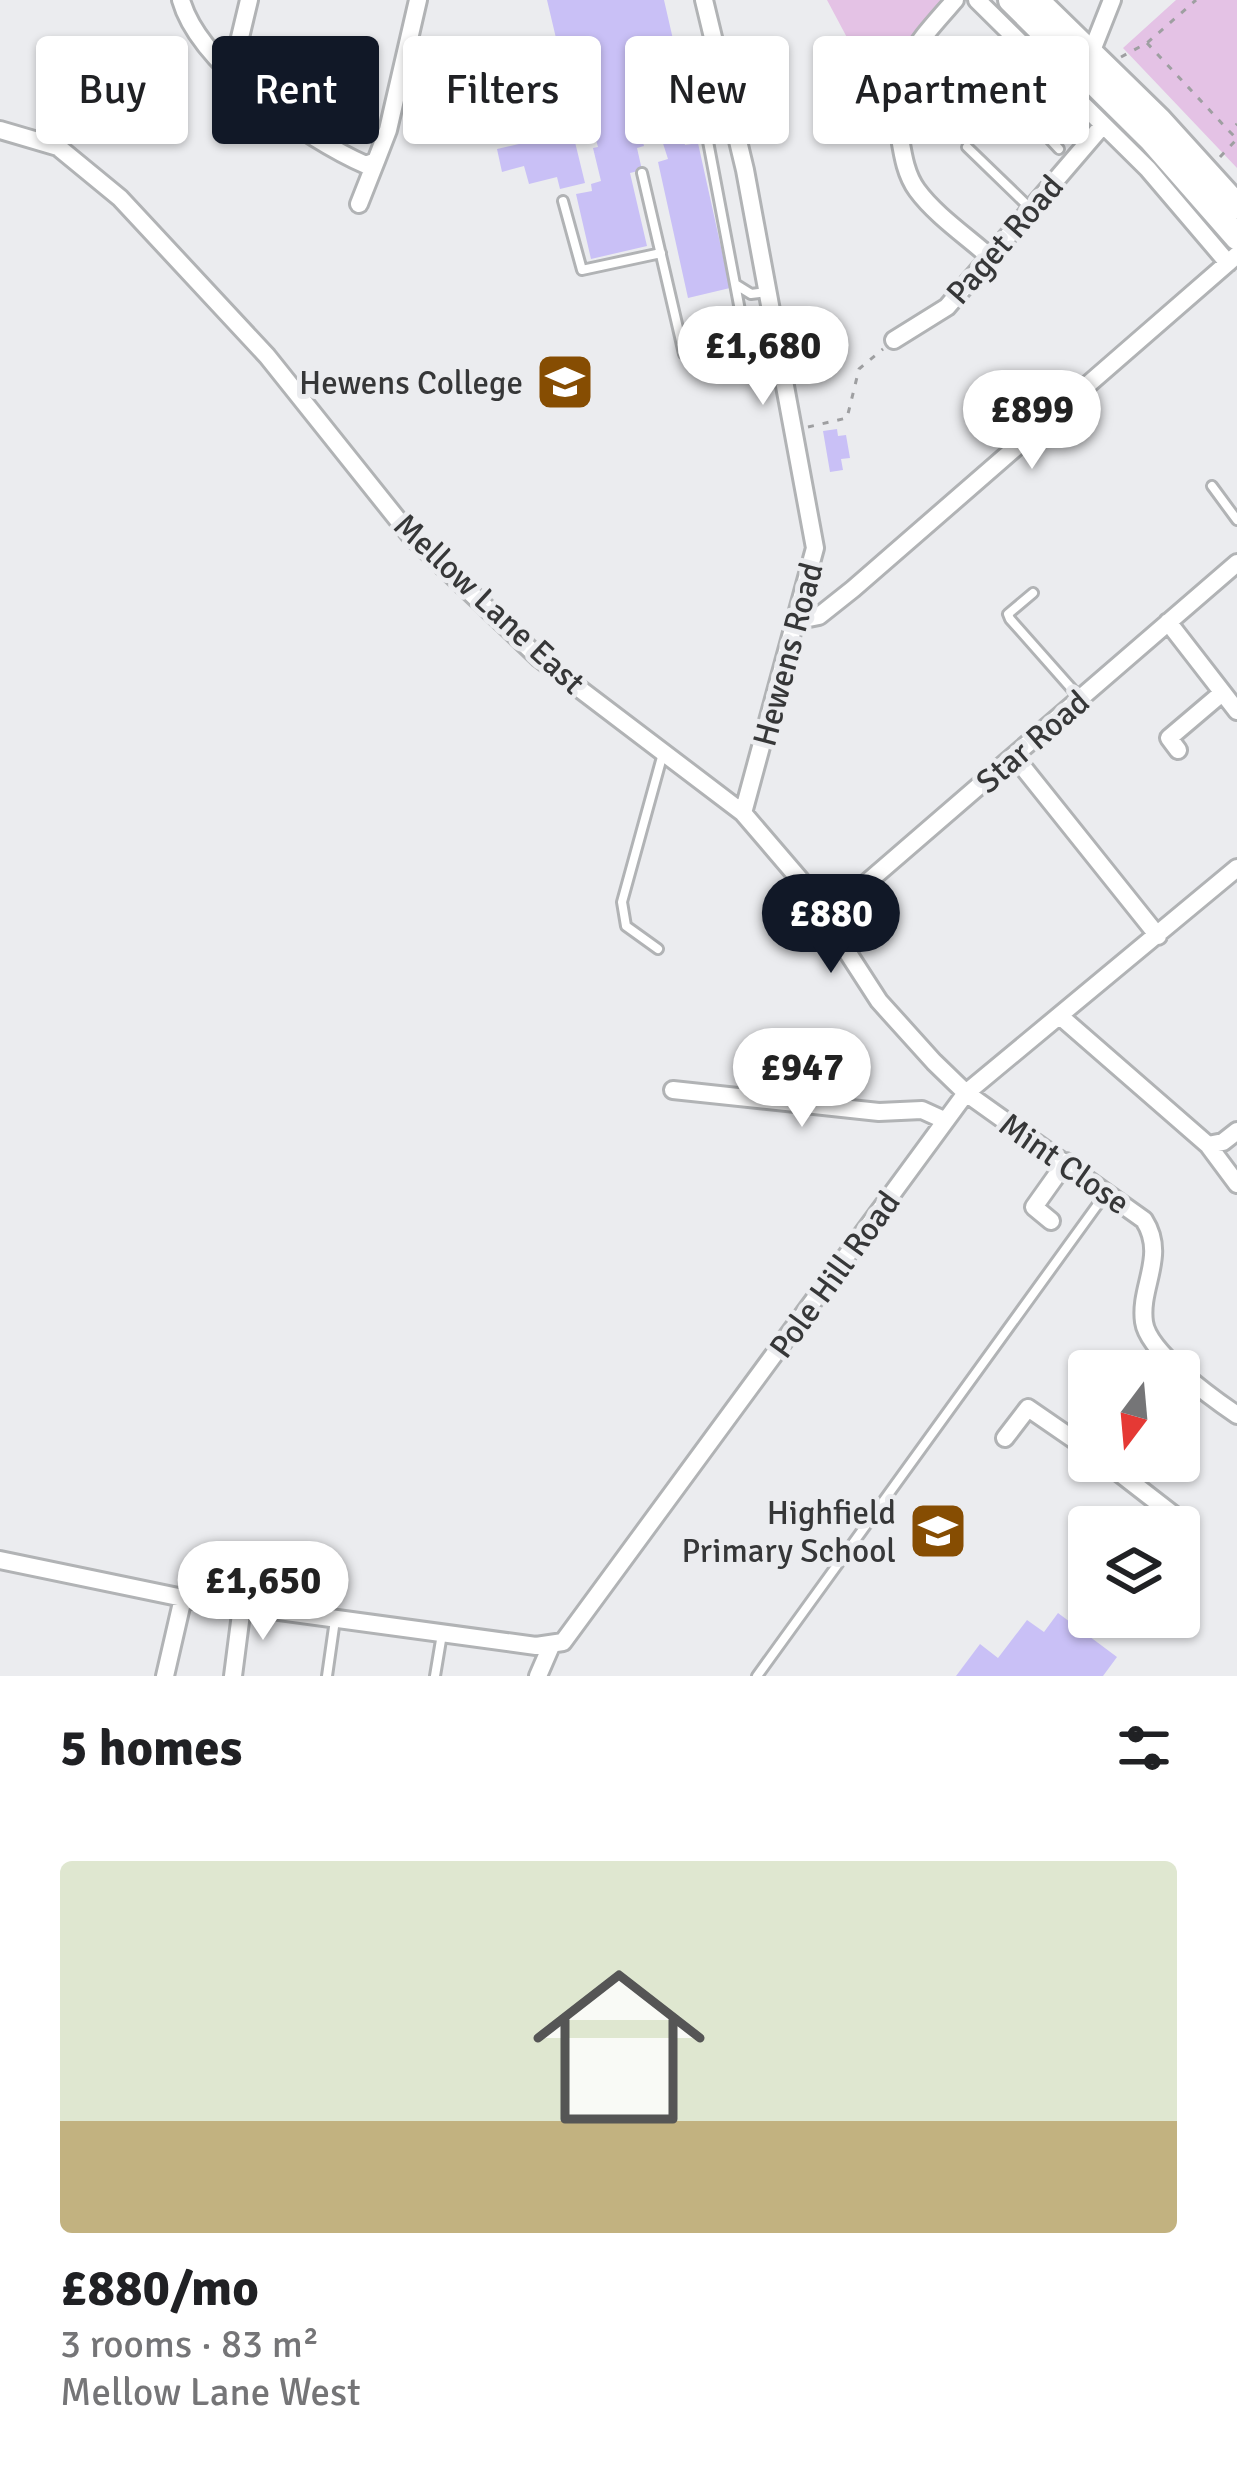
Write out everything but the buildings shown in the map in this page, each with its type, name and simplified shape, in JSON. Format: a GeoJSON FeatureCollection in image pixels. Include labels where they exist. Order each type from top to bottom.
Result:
{"type":"FeatureCollection","features":[{"type":"Feature","properties":{"kind":"main road"},"geometry":{"type":"LineString","coordinates":[[1011,0],[1050,36]]}},
{"type":"Feature","properties":{"kind":"main road"},"geometry":{"type":"LineString","coordinates":[[1036,0],[1062,36]]}},
{"type":"Feature","properties":{"kind":"main road"},"geometry":{"type":"LineString","coordinates":[[1089,73],[1206,171],[1237,206]]}},
{"type":"Feature","properties":{"kind":"main road"},"geometry":{"type":"LineString","coordinates":[[1089,73],[1237,238]]}},
{"type":"Feature","properties":{"kind":"street"},"geometry":{"type":"LineString","coordinates":[[181,0],[196,36],[212,54]]}},
{"type":"Feature","properties":{"kind":"street"},"geometry":{"type":"LineString","coordinates":[[240,36],[249,0]]}},
{"type":"Feature","properties":{"kind":"street"},"geometry":{"type":"LineString","coordinates":[[359,204],[388,130],[418,0]]}},
{"type":"Feature","properties":{"kind":"street","name":"Hewens Road"},"geometry":{"type":"LineString","coordinates":[[704,0],[714,36]]}},
{"type":"Feature","properties":{"kind":"street"},"geometry":{"type":"LineString","coordinates":[[955,0],[909,53],[897,86],[897,118],[904,164],[917,191],[992,259]]}},
{"type":"Feature","properties":{"kind":"street"},"geometry":{"type":"LineString","coordinates":[[977,0],[1012,36]]}},
{"type":"Feature","properties":{"kind":"street"},"geometry":{"type":"LineString","coordinates":[[1089,65],[1112,0]]}},
{"type":"Feature","properties":{"kind":"street"},"geometry":{"type":"LineString","coordinates":[[799,620],[819,616],[854,589],[1234,263],[1103,125],[1089,78]]}},
{"type":"Feature","properties":{"kind":"street","name":"Paget Road"},"geometry":{"type":"LineString","coordinates":[[894,340],[947,307],[1103,125]]}},
{"type":"Feature","properties":{"kind":"street","name":"Mellow Lane East"},"geometry":{"type":"LineString","coordinates":[[0,130],[58,147],[120,198],[267,356],[410,535],[539,658],[743,813],[826,918]]}},
{"type":"Feature","properties":{"kind":"street"},"geometry":{"type":"LineString","coordinates":[[328,144],[366,165],[376,160]]}},
{"type":"Feature","properties":{"kind":"street","name":"Hewens Road"},"geometry":{"type":"LineString","coordinates":[[739,144],[815,548],[743,813]]}},
{"type":"Feature","properties":{"kind":"street","name":"Star Road"},"geometry":{"type":"LineString","coordinates":[[826,918],[1237,562]]}},
{"type":"Feature","properties":{"kind":"street"},"geometry":{"type":"LineString","coordinates":[[1168,622],[1237,711]]}},
{"type":"Feature","properties":{"kind":"street"},"geometry":{"type":"LineString","coordinates":[[1178,750],[1169,738],[1222,693]]}},
{"type":"Feature","properties":{"kind":"street"},"geometry":{"type":"LineString","coordinates":[[1014,756],[1157,936]]}},
{"type":"Feature","properties":{"kind":"street","name":"Pole Hill Road"},"geometry":{"type":"LineString","coordinates":[[538,1676],[551,1646],[576,1629],[966,1094],[1237,868]]}},
{"type":"Feature","properties":{"kind":"street","name":"Mint Close"},"geometry":{"type":"LineString","coordinates":[[826,918],[879,1001],[966,1094],[1107,1191],[1149,1228],[1155,1258],[1144,1322],[1158,1350]]}},
{"type":"Feature","properties":{"kind":"street"},"geometry":{"type":"LineString","coordinates":[[1061,1017],[1208,1145],[1237,1184]]}},
{"type":"Feature","properties":{"kind":"street"},"geometry":{"type":"LineString","coordinates":[[673,1090],[879,1112],[922,1110],[944,1120]]}},
{"type":"Feature","properties":{"kind":"street"},"geometry":{"type":"LineString","coordinates":[[1208,1145],[1237,1131]]}},
{"type":"Feature","properties":{"kind":"street"},"geometry":{"type":"LineString","coordinates":[[1051,1221],[1034,1208],[1066,1162]]}},
{"type":"Feature","properties":{"kind":"street","name":"Mint Close"},"geometry":{"type":"LineString","coordinates":[[1200,1388],[1237,1415]]}},
{"type":"Feature","properties":{"kind":"street"},"geometry":{"type":"LineString","coordinates":[[1005,1438],[1028,1408],[1068,1436]]}},
{"type":"Feature","properties":{"kind":"street"},"geometry":{"type":"LineString","coordinates":[[1131,1482],[1162,1506]]}},
{"type":"Feature","properties":{"kind":"street"},"geometry":{"type":"LineString","coordinates":[[0,1560],[183,1598],[551,1646]]}},
{"type":"Feature","properties":{"kind":"street"},"geometry":{"type":"LineString","coordinates":[[165,1676],[183,1598]]}},
{"type":"Feature","properties":{"kind":"street"},"geometry":{"type":"LineString","coordinates":[[233,1676],[242,1606]]}},
{"type":"Feature","properties":{"kind":"lane"},"geometry":{"type":"LineString","coordinates":[[642,173],[684,354],[746,342],[708,144]]}},
{"type":"Feature","properties":{"kind":"lane"},"geometry":{"type":"LineString","coordinates":[[1054,144],[1059,149]]}},
{"type":"Feature","properties":{"kind":"lane"},"geometry":{"type":"LineString","coordinates":[[967,147],[1030,208]]}},
{"type":"Feature","properties":{"kind":"lane"},"geometry":{"type":"LineString","coordinates":[[563,201],[582,270],[661,253]]}},
{"type":"Feature","properties":{"kind":"lane"},"geometry":{"type":"LineString","coordinates":[[735,284],[751,294],[768,292]]}},
{"type":"Feature","properties":{"kind":"lane"},"geometry":{"type":"LineString","coordinates":[[1212,486],[1237,520]]}},
{"type":"Feature","properties":{"kind":"lane"},"geometry":{"type":"LineString","coordinates":[[1033,593],[1008,614],[1010,619],[1080,698]]}},
{"type":"Feature","properties":{"kind":"lane"},"geometry":{"type":"LineString","coordinates":[[658,949],[626,926],[622,902],[663,754]]}},
{"type":"Feature","properties":{"kind":"lane"},"geometry":{"type":"LineString","coordinates":[[758,1676],[1107,1191]]}},
{"type":"Feature","properties":{"kind":"lane"},"geometry":{"type":"LineString","coordinates":[[327,1676],[335,1618]]}},
{"type":"Feature","properties":{"kind":"lane"},"geometry":{"type":"LineString","coordinates":[[435,1676],[442,1633]]}},
{"type":"Feature","properties":{"kind":"path"},"geometry":{"type":"LineString","coordinates":[[1089,70],[1147,44],[1196,0]]}},
{"type":"Feature","properties":{"kind":"path"},"geometry":{"type":"LineString","coordinates":[[1147,44],[1237,139],[1206,171]]}},
{"type":"Feature","properties":{"kind":"path"},"geometry":{"type":"LineString","coordinates":[[1229,131],[1237,124]]}},
{"type":"Feature","properties":{"kind":"path"},"geometry":{"type":"LineString","coordinates":[[794,431],[847,418],[859,369],[894,340]]}},
{"type":"Feature","properties":{"kind":"shaded area"},"geometry":{"type":"Polygon","coordinates":[[[827,0],[955,0],[924,36],[846,36],[827,0]]]}},
{"type":"Feature","properties":{"kind":"shaded area"},"geometry":{"type":"Polygon","coordinates":[[[1176,0],[1237,0],[1237,168],[1123,48],[1176,0]]]}},
{"type":"Feature","properties":{"kind":"place","name":"Hewens College"},"geometry":{"type":"Point","coordinates":[565,382]}},
{"type":"Feature","properties":{"kind":"place","name":"Highfield Primary School"},"geometry":{"type":"Point","coordinates":[938,1531]}}]}
